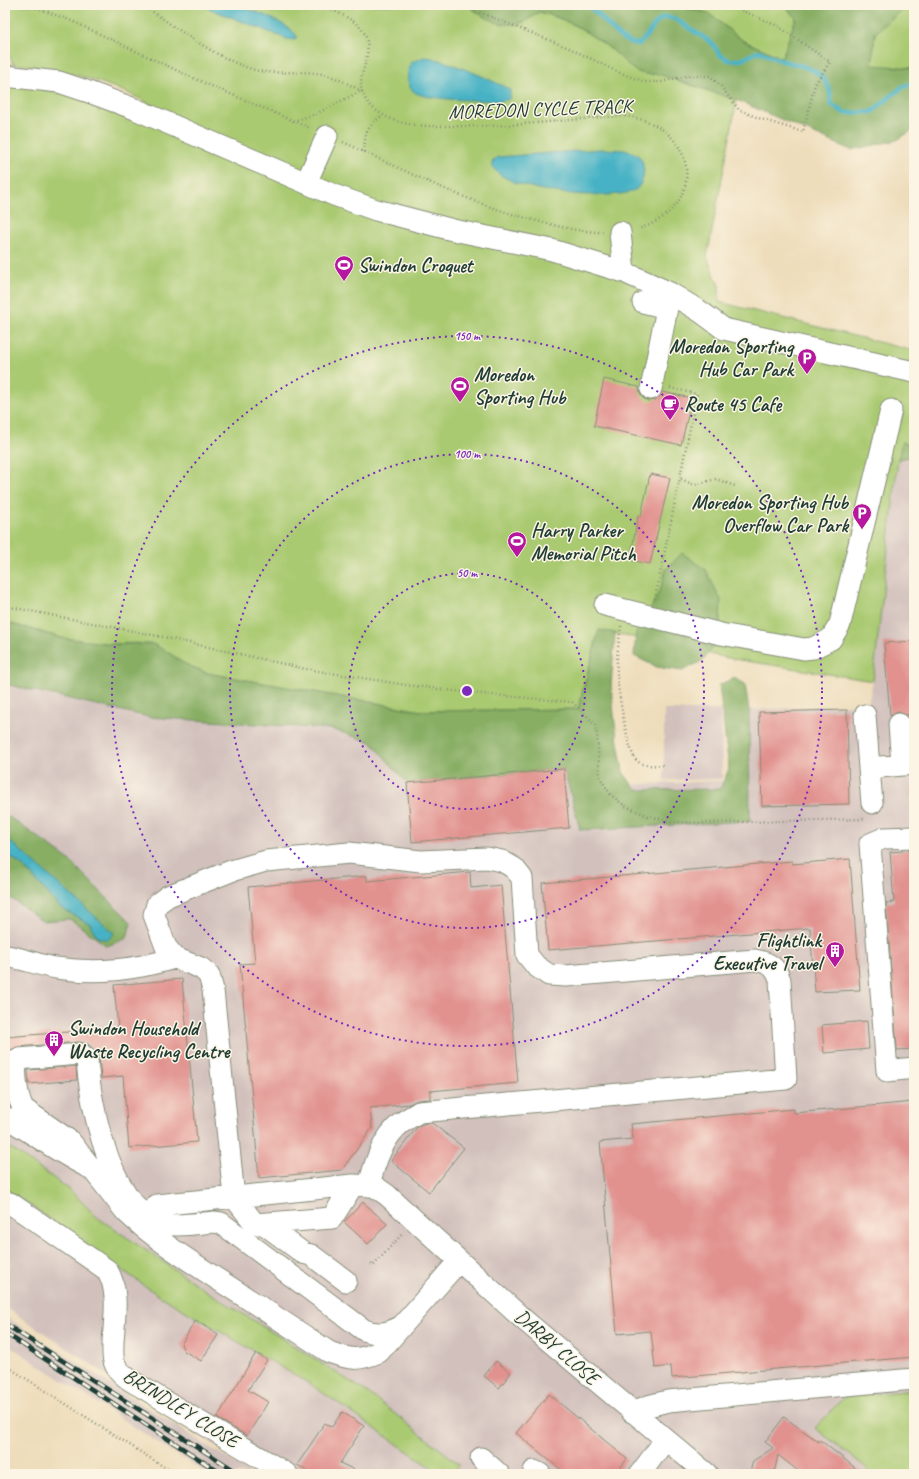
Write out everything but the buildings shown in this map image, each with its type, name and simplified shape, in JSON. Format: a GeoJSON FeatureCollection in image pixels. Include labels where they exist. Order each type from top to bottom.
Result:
{"type":"FeatureCollection","features":[{"type":"Feature","properties":{"kind":"street"},"geometry":{"type":"LineString","coordinates":[[5,76],[59,82],[86,91],[135,109],[355,203],[413,221],[552,250],[624,272],[668,301],[701,312],[724,329],[914,372]]}},
{"type":"Feature","properties":{"kind":"street"},"geometry":{"type":"LineString","coordinates":[[306,183],[327,136]]}},
{"type":"Feature","properties":{"kind":"street"},"geometry":{"type":"LineString","coordinates":[[620,232],[624,272]]}},
{"type":"Feature","properties":{"kind":"street"},"geometry":{"type":"LineString","coordinates":[[643,302],[668,301]]}},
{"type":"Feature","properties":{"kind":"street"},"geometry":{"type":"LineString","coordinates":[[651,386],[668,301]]}},
{"type":"Feature","properties":{"kind":"street"},"geometry":{"type":"LineString","coordinates":[[614,608],[721,634],[804,649],[813,648],[831,639],[840,624],[891,410]]}},
{"type":"Feature","properties":{"kind":"street"},"geometry":{"type":"LineString","coordinates":[[865,715],[871,811]]}},
{"type":"Feature","properties":{"kind":"street"},"geometry":{"type":"LineString","coordinates":[[869,768],[908,765],[899,724]]}},
{"type":"Feature","properties":{"kind":"street"},"geometry":{"type":"LineString","coordinates":[[914,837],[884,838],[870,844],[887,1071],[914,1068]]}},
{"type":"Feature","properties":{"kind":"street"},"geometry":{"type":"LineString","coordinates":[[349,853],[421,861],[487,858],[502,861],[514,868],[522,878],[527,955],[536,966],[549,975],[566,976],[755,960],[768,962],[776,968],[780,980],[786,1079],[419,1112],[400,1124],[390,1136],[361,1185],[332,1218],[256,1224],[234,1197],[213,990],[209,975],[201,968],[175,958],[166,947],[154,915],[158,904],[168,896],[231,871],[266,861],[349,853]]}},
{"type":"Feature","properties":{"kind":"street"},"geometry":{"type":"LineString","coordinates":[[5,956],[19,957],[54,968],[91,972],[144,967],[175,958]]}},
{"type":"Feature","properties":{"kind":"street"},"geometry":{"type":"LineString","coordinates":[[400,1327],[384,1334],[375,1334],[364,1330],[222,1223],[164,1224],[142,1214],[122,1190],[115,1173],[91,1103],[86,1059],[84,1056],[81,1054],[18,1059],[16,1062],[16,1069],[20,1103],[24,1109],[70,1140],[126,1212],[150,1234],[330,1352],[348,1359],[362,1360],[379,1352],[460,1262]]}},
{"type":"Feature","properties":{"kind":"street"},"geometry":{"type":"LineString","coordinates":[[5,1117],[37,1136],[66,1157],[88,1163]]}},
{"type":"Feature","properties":{"kind":"street"},"geometry":{"type":"LineString","coordinates":[[157,1205],[361,1185]]}},
{"type":"Feature","properties":{"kind":"street","name":"DARBY CLOSE"},"geometry":{"type":"LineString","coordinates":[[361,1185],[380,1190],[409,1222],[460,1262],[632,1412],[706,1474]]}},
{"type":"Feature","properties":{"kind":"street","name":"BRINDLEY CLOSE"},"geometry":{"type":"LineString","coordinates":[[10,1203],[107,1270],[114,1286],[113,1360],[120,1372],[140,1386],[287,1474]]}},
{"type":"Feature","properties":{"kind":"street"},"geometry":{"type":"LineString","coordinates":[[264,1224],[303,1253],[311,1255],[346,1281]]}},
{"type":"Feature","properties":{"kind":"street"},"geometry":{"type":"LineString","coordinates":[[632,1412],[668,1401],[914,1379]]}},
{"type":"Feature","properties":{"kind":"street"},"geometry":{"type":"LineString","coordinates":[[640,1474],[665,1440]]}},
{"type":"Feature","properties":{"kind":"street"},"geometry":{"type":"LineString","coordinates":[[481,1458],[499,1474]]}},
{"type":"Feature","properties":{"kind":"path","name":"MOREDON CYCLE TRACK"},"geometry":{"type":"LineString","coordinates":[[29,5],[72,21],[193,78],[500,211],[577,230],[620,232],[639,229],[665,216],[674,208],[681,195],[685,181],[685,163],[682,152],[670,134],[657,125],[638,118],[623,116],[518,126],[423,126],[400,122],[383,116],[370,104],[362,91]]}},
{"type":"Feature","properties":{"kind":"path"},"geometry":{"type":"LineString","coordinates":[[143,5],[174,27],[240,64],[274,73],[327,75],[362,91]]}},
{"type":"Feature","properties":{"kind":"path"},"geometry":{"type":"LineString","coordinates":[[321,5],[357,24],[367,36],[369,44],[362,80],[362,91]]}},
{"type":"Feature","properties":{"kind":"path"},"geometry":{"type":"LineString","coordinates":[[461,5],[569,48],[620,72],[646,82],[661,82],[686,76],[710,76],[720,85],[739,110],[760,119],[803,132],[815,84],[830,62],[778,26],[729,5]]}},
{"type":"Feature","properties":{"kind":"path"},"geometry":{"type":"LineString","coordinates":[[293,121],[316,114],[362,91]]}},
{"type":"Feature","properties":{"kind":"path"},"geometry":{"type":"LineString","coordinates":[[365,153],[364,141],[366,131],[373,123],[383,116]]}},
{"type":"Feature","properties":{"kind":"path"},"geometry":{"type":"LineString","coordinates":[[651,386],[697,394],[681,478],[651,617]]}},
{"type":"Feature","properties":{"kind":"path"},"geometry":{"type":"LineString","coordinates":[[681,478],[694,485],[716,479],[735,486]]}},
{"type":"Feature","properties":{"kind":"path"},"geometry":{"type":"LineString","coordinates":[[5,606],[168,638],[306,669],[449,691],[572,702],[595,725],[600,778],[611,795],[625,806],[648,816],[677,822],[707,823],[871,811]]}},
{"type":"Feature","properties":{"kind":"path"},"geometry":{"type":"LineString","coordinates":[[614,608],[618,689],[630,748],[634,758],[638,762],[645,765],[664,765]]}},
{"type":"Feature","properties":{"kind":"path"},"geometry":{"type":"LineString","coordinates":[[371,1264],[374,1266],[409,1222]]}},
{"type":"Feature","properties":{"kind":"path"},"geometry":{"type":"LineString","coordinates":[[5,1365],[175,1474]]}},
{"type":"Feature","properties":{"kind":"shaded area"},"geometry":{"type":"Polygon","coordinates":[[[914,456],[914,1474],[258,1474],[5,1307],[5,894],[43,921],[70,919],[107,946],[68,859],[5,814],[5,679],[591,724],[594,786],[749,780],[749,710],[868,704],[873,681],[898,459],[914,456]]]}},
{"type":"Feature","properties":{"kind":"shaded area"},"geometry":{"type":"Polygon","coordinates":[[[664,710],[721,710],[722,779],[664,780],[664,710]]]}},
{"type":"Feature","properties":{"kind":"shaded area"},"geometry":{"type":"Polygon","coordinates":[[[5,1316],[252,1474],[209,1474],[174,1453],[5,1343],[5,1316]]]}},
{"type":"Feature","properties":{"kind":"green space","name":"Moredon Sporting Hub"},"geometry":{"type":"Polygon","coordinates":[[[5,5],[467,5],[484,17],[521,23],[539,12],[568,22],[596,38],[637,71],[658,74],[737,100],[707,257],[719,286],[719,302],[914,351],[914,456],[898,459],[873,681],[733,659],[599,630],[578,709],[421,711],[207,673],[183,663],[168,652],[138,643],[112,644],[62,638],[5,622],[5,84],[154,106],[103,83],[50,69],[13,64],[5,45],[5,5]]]}},
{"type":"Feature","properties":{"kind":"green space"},"geometry":{"type":"Polygon","coordinates":[[[467,5],[676,5],[708,13],[742,40],[782,58],[796,18],[784,5],[906,5],[875,33],[872,65],[914,68],[914,129],[897,140],[851,150],[737,100],[658,74],[642,73],[637,71],[596,38],[578,27],[549,14],[539,12],[523,22],[505,24],[498,23],[485,17],[467,5]]]}},
{"type":"Feature","properties":{"kind":"green space"},"geometry":{"type":"Polygon","coordinates":[[[676,5],[784,5],[796,18],[782,58],[742,40],[708,13],[676,5]]]}},
{"type":"Feature","properties":{"kind":"green space"},"geometry":{"type":"Polygon","coordinates":[[[906,5],[914,5],[914,68],[872,66],[875,33],[906,5]]]}},
{"type":"Feature","properties":{"kind":"green space"},"geometry":{"type":"Polygon","coordinates":[[[914,435],[914,456],[898,459],[902,442],[912,445],[914,435]]]}},
{"type":"Feature","properties":{"kind":"green space"},"geometry":{"type":"Polygon","coordinates":[[[682,553],[706,570],[721,600],[719,639],[702,661],[682,671],[657,667],[634,656],[636,632],[647,617],[661,587],[666,569],[682,553]]]}},
{"type":"Feature","properties":{"kind":"green space"},"geometry":{"type":"Polygon","coordinates":[[[5,622],[62,638],[112,644],[153,644],[168,652],[183,663],[207,673],[421,711],[578,709],[599,630],[615,633],[611,686],[615,724],[623,772],[636,790],[720,789],[729,769],[719,685],[734,678],[745,684],[749,710],[750,821],[580,830],[564,769],[407,783],[371,742],[331,729],[149,717],[5,684],[5,622]]]}},
{"type":"Feature","properties":{"kind":"green space"},"geometry":{"type":"Polygon","coordinates":[[[5,814],[68,859],[131,922],[127,938],[107,946],[70,919],[43,921],[5,894],[5,852],[24,867],[61,908],[90,924],[97,937],[113,933],[5,837],[5,814]]]}},
{"type":"Feature","properties":{"kind":"green space"},"geometry":{"type":"Polygon","coordinates":[[[5,1144],[69,1189],[98,1218],[202,1288],[367,1392],[459,1464],[453,1474],[441,1474],[310,1384],[158,1295],[5,1189],[5,1144]]]}},
{"type":"Feature","properties":{"kind":"green space"},"geometry":{"type":"Polygon","coordinates":[[[914,1390],[914,1474],[864,1474],[868,1469],[815,1428],[844,1397],[914,1390]]]}},
{"type":"Feature","properties":{"kind":"water"},"geometry":{"type":"Polygon","coordinates":[[[200,5],[231,5],[257,12],[278,21],[293,32],[297,37],[295,40],[287,39],[200,5]]]}},
{"type":"Feature","properties":{"kind":"water"},"geometry":{"type":"Polygon","coordinates":[[[424,57],[454,65],[492,81],[510,90],[510,98],[500,101],[468,100],[428,97],[419,94],[410,88],[408,73],[412,62],[424,57]]]}},
{"type":"Feature","properties":{"kind":"water"},"geometry":{"type":"Polygon","coordinates":[[[601,149],[626,150],[639,156],[642,160],[644,172],[641,184],[633,191],[620,194],[602,195],[556,192],[534,188],[514,182],[499,174],[492,164],[498,157],[601,149]]]}},
{"type":"Feature","properties":{"kind":"water"},"geometry":{"type":"Polygon","coordinates":[[[5,837],[114,933],[108,940],[97,937],[90,924],[61,908],[24,867],[5,852],[5,837]]]}},
{"type":"Feature","properties":{"kind":"waterway"},"geometry":{"type":"LineString","coordinates":[[586,5],[599,15],[617,34],[631,43],[640,44],[656,23],[662,18],[667,17],[675,19],[712,43],[720,55],[729,60],[741,60],[759,51],[777,59],[810,69],[823,78],[827,84],[831,104],[845,113],[872,112],[902,87],[914,83]]}},
{"type":"Feature","properties":{"kind":"railway"},"geometry":{"type":"LineString","coordinates":[[5,1324],[240,1474]]}},
{"type":"Feature","properties":{"kind":"railway"},"geometry":{"type":"LineString","coordinates":[[5,1333],[222,1474]]}},
{"type":"Feature","properties":{"kind":"place","name":"Swindon Croquet"},"geometry":{"type":"Point","coordinates":[344,282]}},
{"type":"Feature","properties":{"kind":"place","name":"Moredon Sporting Hub Car Park"},"geometry":{"type":"Point","coordinates":[807,375]}},
{"type":"Feature","properties":{"kind":"place","name":"Moredon Sporting Hub"},"geometry":{"type":"Point","coordinates":[460,403]}},
{"type":"Feature","properties":{"kind":"place","name":"Route 45 Cafe"},"geometry":{"type":"Point","coordinates":[670,421]}},
{"type":"Feature","properties":{"kind":"place","name":"Moredon Sporting Hub Overflow Car Park"},"geometry":{"type":"Point","coordinates":[862,530]}},
{"type":"Feature","properties":{"kind":"place","name":"Harry Parker Memorial Pitch"},"geometry":{"type":"Point","coordinates":[517,558]}},
{"type":"Feature","properties":{"kind":"place","name":"Flightlink Executive Travel"},"geometry":{"type":"Point","coordinates":[835,968]}},
{"type":"Feature","properties":{"kind":"place","name":"Swindon Household Waste Recycling Centre"},"geometry":{"type":"Point","coordinates":[54,1057]}}]}
